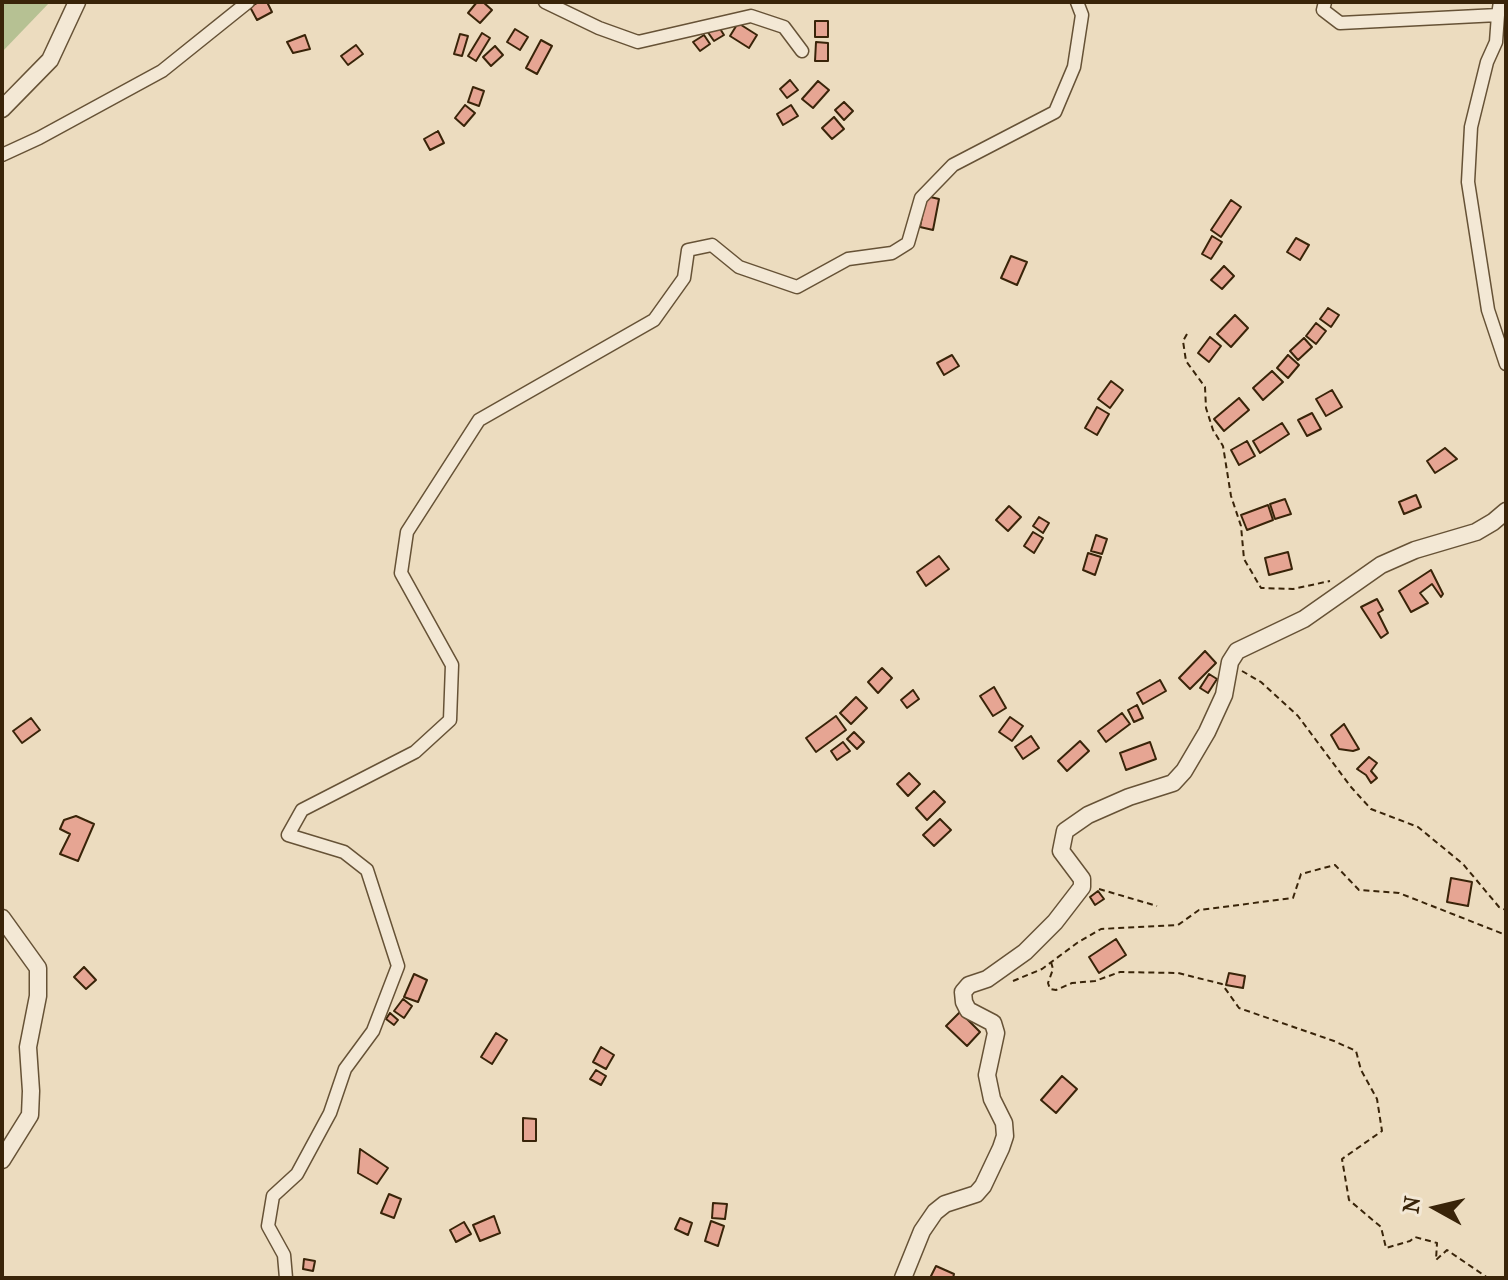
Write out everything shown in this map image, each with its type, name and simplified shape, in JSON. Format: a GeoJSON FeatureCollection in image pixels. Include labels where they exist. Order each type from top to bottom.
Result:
{"type":"FeatureCollection","features":[{"type":"Feature","properties":{"kind":"street"},"geometry":{"type":"LineString","coordinates":[[2,109],[50,60],[77,2]]}},
{"type":"Feature","properties":{"kind":"street"},"geometry":{"type":"LineString","coordinates":[[2,155],[162,71],[248,2]]}},
{"type":"Feature","properties":{"kind":"street"},"geometry":{"type":"LineString","coordinates":[[545,2],[599,28],[638,42],[751,16],[784,27],[802,51]]}},
{"type":"Feature","properties":{"kind":"street"},"geometry":{"type":"LineString","coordinates":[[286,1278],[284,1255],[268,1226],[273,1196],[297,1174],[330,1113],[345,1069],[373,1031],[398,966],[367,870],[344,852],[288,835],[302,810],[415,752],[450,720],[452,665],[401,573],[407,532],[479,420],[654,320],[684,278],[688,250],[712,245],[739,267],[797,287],[848,259],[892,253],[908,243],[921,198],[953,165],[1055,112],[1074,67],[1082,15],[1077,2]]}},
{"type":"Feature","properties":{"kind":"street"},"geometry":{"type":"LineString","coordinates":[[1325,2],[1323,10],[1340,23],[1499,8],[1496,42],[1487,62],[1471,127],[1468,182],[1488,310],[1506,364]]}},
{"type":"Feature","properties":{"kind":"street"},"geometry":{"type":"LineString","coordinates":[[903,1278],[922,1231],[935,1212],[945,1204],[976,1194],[983,1186],[1005,1136],[1004,1123],[992,1099],[987,1075],[996,1033],[993,1023],[968,1010],[963,992],[969,985],[987,979],[1025,952],[1055,922],[1082,887],[1082,879],[1061,851],[1065,831],[1088,815],[1129,797],[1173,783],[1184,771],[1207,732],[1224,695],[1229,668],[1237,651],[1304,619],[1366,573],[1415,550],[1476,532],[1506,511]]}},
{"type":"Feature","properties":{"kind":"street"},"geometry":{"type":"LineString","coordinates":[[2,918],[38,968],[38,996],[28,1047],[30,1115],[2,1160]]}},
{"type":"Feature","properties":{"kind":"path"},"geometry":{"type":"LineString","coordinates":[[1187,334],[1183,341],[1186,361],[1205,387],[1206,408],[1213,430],[1223,446],[1231,496],[1241,526],[1244,559],[1261,588],[1293,589],[1330,581]]}},
{"type":"Feature","properties":{"kind":"path"},"geometry":{"type":"LineString","coordinates":[[1229,668],[1242,671],[1279,697],[1298,716],[1371,809],[1418,827],[1436,840],[1463,864],[1499,907],[1506,910]]}},
{"type":"Feature","properties":{"kind":"path"},"geometry":{"type":"LineString","coordinates":[[1012,981],[1051,962],[1101,929],[1178,925],[1199,910],[1293,898],[1301,874],[1335,865],[1359,890],[1399,893],[1506,935]]}},
{"type":"Feature","properties":{"kind":"path"},"geometry":{"type":"LineString","coordinates":[[1082,887],[1108,890],[1157,906]]}},
{"type":"Feature","properties":{"kind":"path"},"geometry":{"type":"LineString","coordinates":[[1051,962],[1053,969],[1048,983],[1050,989],[1056,990],[1072,983],[1095,981],[1120,972],[1178,973],[1222,984],[1239,1008],[1356,1051],[1361,1070],[1377,1099],[1382,1131],[1342,1159],[1349,1200],[1381,1227],[1386,1248],[1415,1237],[1437,1243],[1436,1260],[1447,1250],[1488,1278]]}},
{"type":"Feature","properties":{"kind":"green space"},"geometry":{"type":"Polygon","coordinates":[[[2,2],[50,2],[2,52],[2,2]]]}},
{"type":"Feature","properties":{"kind":"building"},"geometry":{"type":"Polygon","coordinates":[[[267,2],[272,12],[257,20],[250,7],[267,2]]]}},
{"type":"Feature","properties":{"kind":"building"},"geometry":{"type":"Polygon","coordinates":[[[477,2],[483,2],[492,10],[480,23],[468,13],[477,2]]]}},
{"type":"Feature","properties":{"kind":"building"},"geometry":{"type":"Polygon","coordinates":[[[815,21],[828,21],[828,37],[815,37],[815,21]]]}},
{"type":"Feature","properties":{"kind":"building"},"geometry":{"type":"Polygon","coordinates":[[[738,23],[757,35],[749,48],[730,36],[738,23]]]}},
{"type":"Feature","properties":{"kind":"building"},"geometry":{"type":"Polygon","coordinates":[[[717,24],[724,35],[714,41],[707,31],[717,24]]]}},
{"type":"Feature","properties":{"kind":"building"},"geometry":{"type":"Polygon","coordinates":[[[515,29],[528,37],[520,50],[507,42],[515,29]]]}},
{"type":"Feature","properties":{"kind":"building"},"geometry":{"type":"Polygon","coordinates":[[[482,33],[490,38],[476,61],[468,56],[482,33]]]}},
{"type":"Feature","properties":{"kind":"building"},"geometry":{"type":"Polygon","coordinates":[[[460,34],[468,36],[462,56],[454,54],[460,34]]]}},
{"type":"Feature","properties":{"kind":"building"},"geometry":{"type":"Polygon","coordinates":[[[305,35],[310,49],[293,53],[287,42],[305,35]]]}},
{"type":"Feature","properties":{"kind":"building"},"geometry":{"type":"Polygon","coordinates":[[[704,35],[710,44],[700,51],[693,42],[704,35]]]}},
{"type":"Feature","properties":{"kind":"building"},"geometry":{"type":"Polygon","coordinates":[[[541,40],[552,46],[537,74],[526,68],[541,40]]]}},
{"type":"Feature","properties":{"kind":"building"},"geometry":{"type":"Polygon","coordinates":[[[816,42],[828,43],[828,61],[815,61],[816,42]]]}},
{"type":"Feature","properties":{"kind":"building"},"geometry":{"type":"Polygon","coordinates":[[[356,45],[363,54],[348,65],[341,56],[356,45]]]}},
{"type":"Feature","properties":{"kind":"building"},"geometry":{"type":"Polygon","coordinates":[[[495,46],[503,55],[491,66],[483,57],[495,46]]]}},
{"type":"Feature","properties":{"kind":"building"},"geometry":{"type":"Polygon","coordinates":[[[790,80],[798,90],[787,98],[780,89],[790,80]]]}},
{"type":"Feature","properties":{"kind":"building"},"geometry":{"type":"Polygon","coordinates":[[[818,81],[829,90],[813,108],[802,99],[818,81]]]}},
{"type":"Feature","properties":{"kind":"building"},"geometry":{"type":"Polygon","coordinates":[[[473,87],[484,91],[479,106],[468,102],[473,87]]]}},
{"type":"Feature","properties":{"kind":"building"},"geometry":{"type":"Polygon","coordinates":[[[844,102],[853,111],[844,120],[835,110],[844,102]]]}},
{"type":"Feature","properties":{"kind":"building"},"geometry":{"type":"Polygon","coordinates":[[[465,105],[475,113],[464,126],[455,118],[465,105]]]}},
{"type":"Feature","properties":{"kind":"building"},"geometry":{"type":"Polygon","coordinates":[[[791,105],[798,116],[783,125],[777,114],[791,105]]]}},
{"type":"Feature","properties":{"kind":"building"},"geometry":{"type":"Polygon","coordinates":[[[834,117],[844,129],[832,139],[822,128],[834,117]]]}},
{"type":"Feature","properties":{"kind":"building"},"geometry":{"type":"Polygon","coordinates":[[[438,131],[444,143],[430,150],[424,139],[438,131]]]}},
{"type":"Feature","properties":{"kind":"building"},"geometry":{"type":"Polygon","coordinates":[[[926,196],[939,199],[933,230],[920,227],[926,196]]]}},
{"type":"Feature","properties":{"kind":"building"},"geometry":{"type":"Polygon","coordinates":[[[1231,200],[1241,207],[1221,237],[1211,230],[1231,200]]]}},
{"type":"Feature","properties":{"kind":"building"},"geometry":{"type":"Polygon","coordinates":[[[1212,236],[1222,242],[1211,259],[1202,254],[1212,236]]]}},
{"type":"Feature","properties":{"kind":"building"},"geometry":{"type":"Polygon","coordinates":[[[1296,238],[1309,245],[1300,260],[1287,252],[1296,238]]]}},
{"type":"Feature","properties":{"kind":"building"},"geometry":{"type":"Polygon","coordinates":[[[1011,256],[1027,262],[1017,285],[1001,278],[1011,256]]]}},
{"type":"Feature","properties":{"kind":"building"},"geometry":{"type":"Polygon","coordinates":[[[1224,266],[1234,276],[1222,289],[1211,280],[1224,266]]]}},
{"type":"Feature","properties":{"kind":"building"},"geometry":{"type":"Polygon","coordinates":[[[1328,308],[1339,315],[1331,327],[1320,319],[1328,308]]]}},
{"type":"Feature","properties":{"kind":"building"},"geometry":{"type":"Polygon","coordinates":[[[1235,315],[1248,328],[1231,347],[1217,334],[1235,315]]]}},
{"type":"Feature","properties":{"kind":"building"},"geometry":{"type":"Polygon","coordinates":[[[1316,323],[1326,331],[1316,344],[1306,336],[1316,323]]]}},
{"type":"Feature","properties":{"kind":"building"},"geometry":{"type":"Polygon","coordinates":[[[1210,337],[1221,346],[1209,362],[1198,353],[1210,337]]]}},
{"type":"Feature","properties":{"kind":"building"},"geometry":{"type":"Polygon","coordinates":[[[1304,338],[1312,347],[1298,360],[1290,351],[1304,338]]]}},
{"type":"Feature","properties":{"kind":"building"},"geometry":{"type":"Polygon","coordinates":[[[952,355],[959,366],[944,375],[937,363],[952,355]]]}},
{"type":"Feature","properties":{"kind":"building"},"geometry":{"type":"Polygon","coordinates":[[[1288,355],[1299,365],[1288,378],[1277,368],[1288,355]]]}},
{"type":"Feature","properties":{"kind":"building"},"geometry":{"type":"Polygon","coordinates":[[[1272,371],[1283,382],[1263,400],[1253,388],[1272,371]]]}},
{"type":"Feature","properties":{"kind":"building"},"geometry":{"type":"Polygon","coordinates":[[[1111,381],[1123,390],[1110,408],[1098,399],[1111,381]]]}},
{"type":"Feature","properties":{"kind":"building"},"geometry":{"type":"Polygon","coordinates":[[[1332,390],[1342,407],[1326,416],[1316,399],[1332,390]]]}},
{"type":"Feature","properties":{"kind":"building"},"geometry":{"type":"Polygon","coordinates":[[[1239,398],[1249,410],[1224,431],[1214,419],[1239,398]]]}},
{"type":"Feature","properties":{"kind":"building"},"geometry":{"type":"Polygon","coordinates":[[[1097,407],[1109,414],[1097,435],[1085,428],[1097,407]]]}},
{"type":"Feature","properties":{"kind":"building"},"geometry":{"type":"Polygon","coordinates":[[[1312,413],[1321,429],[1307,436],[1298,420],[1312,413]]]}},
{"type":"Feature","properties":{"kind":"building"},"geometry":{"type":"Polygon","coordinates":[[[1282,423],[1289,434],[1260,453],[1253,441],[1282,423]]]}},
{"type":"Feature","properties":{"kind":"building"},"geometry":{"type":"Polygon","coordinates":[[[1247,441],[1255,456],[1239,465],[1231,450],[1247,441]]]}},
{"type":"Feature","properties":{"kind":"building"},"geometry":{"type":"Polygon","coordinates":[[[1445,448],[1457,459],[1435,473],[1427,461],[1445,448]]]}},
{"type":"Feature","properties":{"kind":"building"},"geometry":{"type":"Polygon","coordinates":[[[1416,495],[1421,507],[1404,514],[1399,502],[1416,495]]]}},
{"type":"Feature","properties":{"kind":"building"},"geometry":{"type":"Polygon","coordinates":[[[1285,499],[1291,514],[1275,519],[1270,504],[1285,499]]]}},
{"type":"Feature","properties":{"kind":"building"},"geometry":{"type":"Polygon","coordinates":[[[1268,505],[1273,520],[1247,530],[1241,515],[1268,505]]]}},
{"type":"Feature","properties":{"kind":"building"},"geometry":{"type":"Polygon","coordinates":[[[1009,506],[1021,517],[1008,531],[996,520],[1009,506]]]}},
{"type":"Feature","properties":{"kind":"building"},"geometry":{"type":"Polygon","coordinates":[[[1039,517],[1049,523],[1043,533],[1033,526],[1039,517]]]}},
{"type":"Feature","properties":{"kind":"building"},"geometry":{"type":"Polygon","coordinates":[[[1033,532],[1043,538],[1034,553],[1024,546],[1033,532]]]}},
{"type":"Feature","properties":{"kind":"building"},"geometry":{"type":"Polygon","coordinates":[[[1096,535],[1107,539],[1102,554],[1091,551],[1096,535]]]}},
{"type":"Feature","properties":{"kind":"building"},"geometry":{"type":"Polygon","coordinates":[[[1288,552],[1292,569],[1269,575],[1265,558],[1288,552]]]}},
{"type":"Feature","properties":{"kind":"building"},"geometry":{"type":"Polygon","coordinates":[[[1088,553],[1101,557],[1095,575],[1083,570],[1088,553]]]}},
{"type":"Feature","properties":{"kind":"building"},"geometry":{"type":"Polygon","coordinates":[[[939,556],[949,569],[926,586],[917,572],[939,556]]]}},
{"type":"Feature","properties":{"kind":"building"},"geometry":{"type":"Polygon","coordinates":[[[1431,570],[1443,594],[1441,597],[1432,584],[1420,593],[1428,603],[1411,612],[1399,591],[1431,570]]]}},
{"type":"Feature","properties":{"kind":"building"},"geometry":{"type":"Polygon","coordinates":[[[1377,599],[1383,610],[1378,613],[1388,633],[1381,638],[1361,607],[1377,599]]]}},
{"type":"Feature","properties":{"kind":"building"},"geometry":{"type":"Polygon","coordinates":[[[1205,651],[1216,663],[1190,689],[1179,678],[1205,651]]]}},
{"type":"Feature","properties":{"kind":"building"},"geometry":{"type":"Polygon","coordinates":[[[882,668],[892,678],[878,693],[868,682],[882,668]]]}},
{"type":"Feature","properties":{"kind":"building"},"geometry":{"type":"Polygon","coordinates":[[[1209,674],[1217,679],[1208,693],[1200,688],[1209,674]]]}},
{"type":"Feature","properties":{"kind":"building"},"geometry":{"type":"Polygon","coordinates":[[[1160,680],[1166,691],[1143,704],[1137,693],[1160,680]]]}},
{"type":"Feature","properties":{"kind":"building"},"geometry":{"type":"Polygon","coordinates":[[[994,687],[1006,708],[993,716],[980,696],[994,687]]]}},
{"type":"Feature","properties":{"kind":"building"},"geometry":{"type":"Polygon","coordinates":[[[913,690],[919,699],[907,708],[901,700],[913,690]]]}},
{"type":"Feature","properties":{"kind":"building"},"geometry":{"type":"Polygon","coordinates":[[[856,697],[867,708],[851,724],[840,713],[856,697]]]}},
{"type":"Feature","properties":{"kind":"building"},"geometry":{"type":"Polygon","coordinates":[[[1137,705],[1143,718],[1134,722],[1128,710],[1137,705]]]}},
{"type":"Feature","properties":{"kind":"building"},"geometry":{"type":"Polygon","coordinates":[[[1122,713],[1130,724],[1106,742],[1098,731],[1122,713]]]}},
{"type":"Feature","properties":{"kind":"building"},"geometry":{"type":"Polygon","coordinates":[[[836,716],[846,730],[816,752],[806,738],[836,716]]]}},
{"type":"Feature","properties":{"kind":"building"},"geometry":{"type":"Polygon","coordinates":[[[1010,717],[1023,726],[1012,741],[999,732],[1010,717]]]}},
{"type":"Feature","properties":{"kind":"building"},"geometry":{"type":"Polygon","coordinates":[[[31,718],[40,730],[22,743],[13,731],[31,718]]]}},
{"type":"Feature","properties":{"kind":"building"},"geometry":{"type":"Polygon","coordinates":[[[1344,724],[1359,749],[1339,749],[1331,735],[1344,724]]]}},
{"type":"Feature","properties":{"kind":"building"},"geometry":{"type":"Polygon","coordinates":[[[854,732],[864,742],[857,749],[847,739],[854,732]]]}},
{"type":"Feature","properties":{"kind":"building"},"geometry":{"type":"Polygon","coordinates":[[[1031,736],[1039,748],[1023,759],[1015,747],[1031,736]]]}},
{"type":"Feature","properties":{"kind":"building"},"geometry":{"type":"Polygon","coordinates":[[[1080,741],[1089,751],[1067,771],[1058,761],[1080,741]]]}},
{"type":"Feature","properties":{"kind":"building"},"geometry":{"type":"Polygon","coordinates":[[[843,742],[850,751],[837,760],[831,751],[843,742]]]}},
{"type":"Feature","properties":{"kind":"building"},"geometry":{"type":"Polygon","coordinates":[[[1150,742],[1156,759],[1126,770],[1120,753],[1150,742]]]}},
{"type":"Feature","properties":{"kind":"building"},"geometry":{"type":"Polygon","coordinates":[[[1369,757],[1377,763],[1371,771],[1377,778],[1371,783],[1357,769],[1369,757]]]}},
{"type":"Feature","properties":{"kind":"building"},"geometry":{"type":"Polygon","coordinates":[[[909,773],[920,784],[908,796],[897,784],[909,773]]]}},
{"type":"Feature","properties":{"kind":"building"},"geometry":{"type":"Polygon","coordinates":[[[934,791],[945,802],[927,820],[916,808],[934,791]]]}},
{"type":"Feature","properties":{"kind":"building"},"geometry":{"type":"Polygon","coordinates":[[[76,816],[94,824],[78,861],[60,854],[70,834],[60,829],[64,820],[76,816]]]}},
{"type":"Feature","properties":{"kind":"building"},"geometry":{"type":"Polygon","coordinates":[[[940,819],[951,830],[934,846],[923,835],[940,819]]]}},
{"type":"Feature","properties":{"kind":"building"},"geometry":{"type":"Polygon","coordinates":[[[1451,878],[1472,882],[1468,906],[1447,902],[1451,878]]]}},
{"type":"Feature","properties":{"kind":"building"},"geometry":{"type":"Polygon","coordinates":[[[1098,891],[1104,899],[1095,905],[1090,897],[1098,891]]]}},
{"type":"Feature","properties":{"kind":"building"},"geometry":{"type":"Polygon","coordinates":[[[1116,939],[1126,955],[1099,973],[1089,957],[1116,939]]]}},
{"type":"Feature","properties":{"kind":"building"},"geometry":{"type":"Polygon","coordinates":[[[84,967],[96,980],[86,989],[74,977],[84,967]]]}},
{"type":"Feature","properties":{"kind":"building"},"geometry":{"type":"Polygon","coordinates":[[[1229,973],[1245,976],[1243,988],[1226,985],[1229,973]]]}},
{"type":"Feature","properties":{"kind":"building"},"geometry":{"type":"Polygon","coordinates":[[[414,974],[427,980],[418,1002],[404,997],[414,974]]]}},
{"type":"Feature","properties":{"kind":"building"},"geometry":{"type":"Polygon","coordinates":[[[403,999],[412,1006],[404,1018],[394,1011],[403,999]]]}},
{"type":"Feature","properties":{"kind":"building"},"geometry":{"type":"Polygon","coordinates":[[[960,1012],[980,1032],[967,1046],[946,1026],[960,1012]]]}},
{"type":"Feature","properties":{"kind":"building"},"geometry":{"type":"Polygon","coordinates":[[[390,1013],[398,1020],[394,1025],[386,1019],[390,1013]]]}},
{"type":"Feature","properties":{"kind":"building"},"geometry":{"type":"Polygon","coordinates":[[[496,1033],[507,1040],[492,1064],[481,1057],[496,1033]]]}},
{"type":"Feature","properties":{"kind":"building"},"geometry":{"type":"Polygon","coordinates":[[[601,1047],[614,1055],[606,1069],[593,1062],[601,1047]]]}},
{"type":"Feature","properties":{"kind":"building"},"geometry":{"type":"Polygon","coordinates":[[[596,1070],[606,1076],[601,1085],[590,1079],[596,1070]]]}},
{"type":"Feature","properties":{"kind":"building"},"geometry":{"type":"Polygon","coordinates":[[[1062,1076],[1077,1089],[1056,1113],[1041,1100],[1062,1076]]]}},
{"type":"Feature","properties":{"kind":"building"},"geometry":{"type":"Polygon","coordinates":[[[523,1118],[536,1119],[536,1141],[523,1141],[523,1118]]]}},
{"type":"Feature","properties":{"kind":"building"},"geometry":{"type":"Polygon","coordinates":[[[360,1149],[388,1168],[377,1184],[358,1173],[360,1149]]]}},
{"type":"Feature","properties":{"kind":"building"},"geometry":{"type":"Polygon","coordinates":[[[389,1194],[401,1199],[394,1218],[381,1213],[389,1194]]]}},
{"type":"Feature","properties":{"kind":"building"},"geometry":{"type":"Polygon","coordinates":[[[713,1203],[727,1204],[725,1219],[712,1218],[713,1203]]]}},
{"type":"Feature","properties":{"kind":"building"},"geometry":{"type":"Polygon","coordinates":[[[494,1216],[500,1233],[480,1241],[473,1225],[494,1216]]]}},
{"type":"Feature","properties":{"kind":"building"},"geometry":{"type":"Polygon","coordinates":[[[680,1218],[692,1223],[688,1235],[675,1229],[680,1218]]]}},
{"type":"Feature","properties":{"kind":"building"},"geometry":{"type":"Polygon","coordinates":[[[711,1221],[724,1226],[718,1246],[705,1241],[711,1221]]]}},
{"type":"Feature","properties":{"kind":"building"},"geometry":{"type":"Polygon","coordinates":[[[464,1222],[471,1234],[456,1242],[450,1230],[464,1222]]]}},
{"type":"Feature","properties":{"kind":"building"},"geometry":{"type":"Polygon","coordinates":[[[304,1259],[315,1261],[313,1271],[303,1269],[304,1259]]]}},
{"type":"Feature","properties":{"kind":"building"},"geometry":{"type":"Polygon","coordinates":[[[936,1266],[954,1274],[953,1278],[930,1278],[936,1266]]]}}]}
